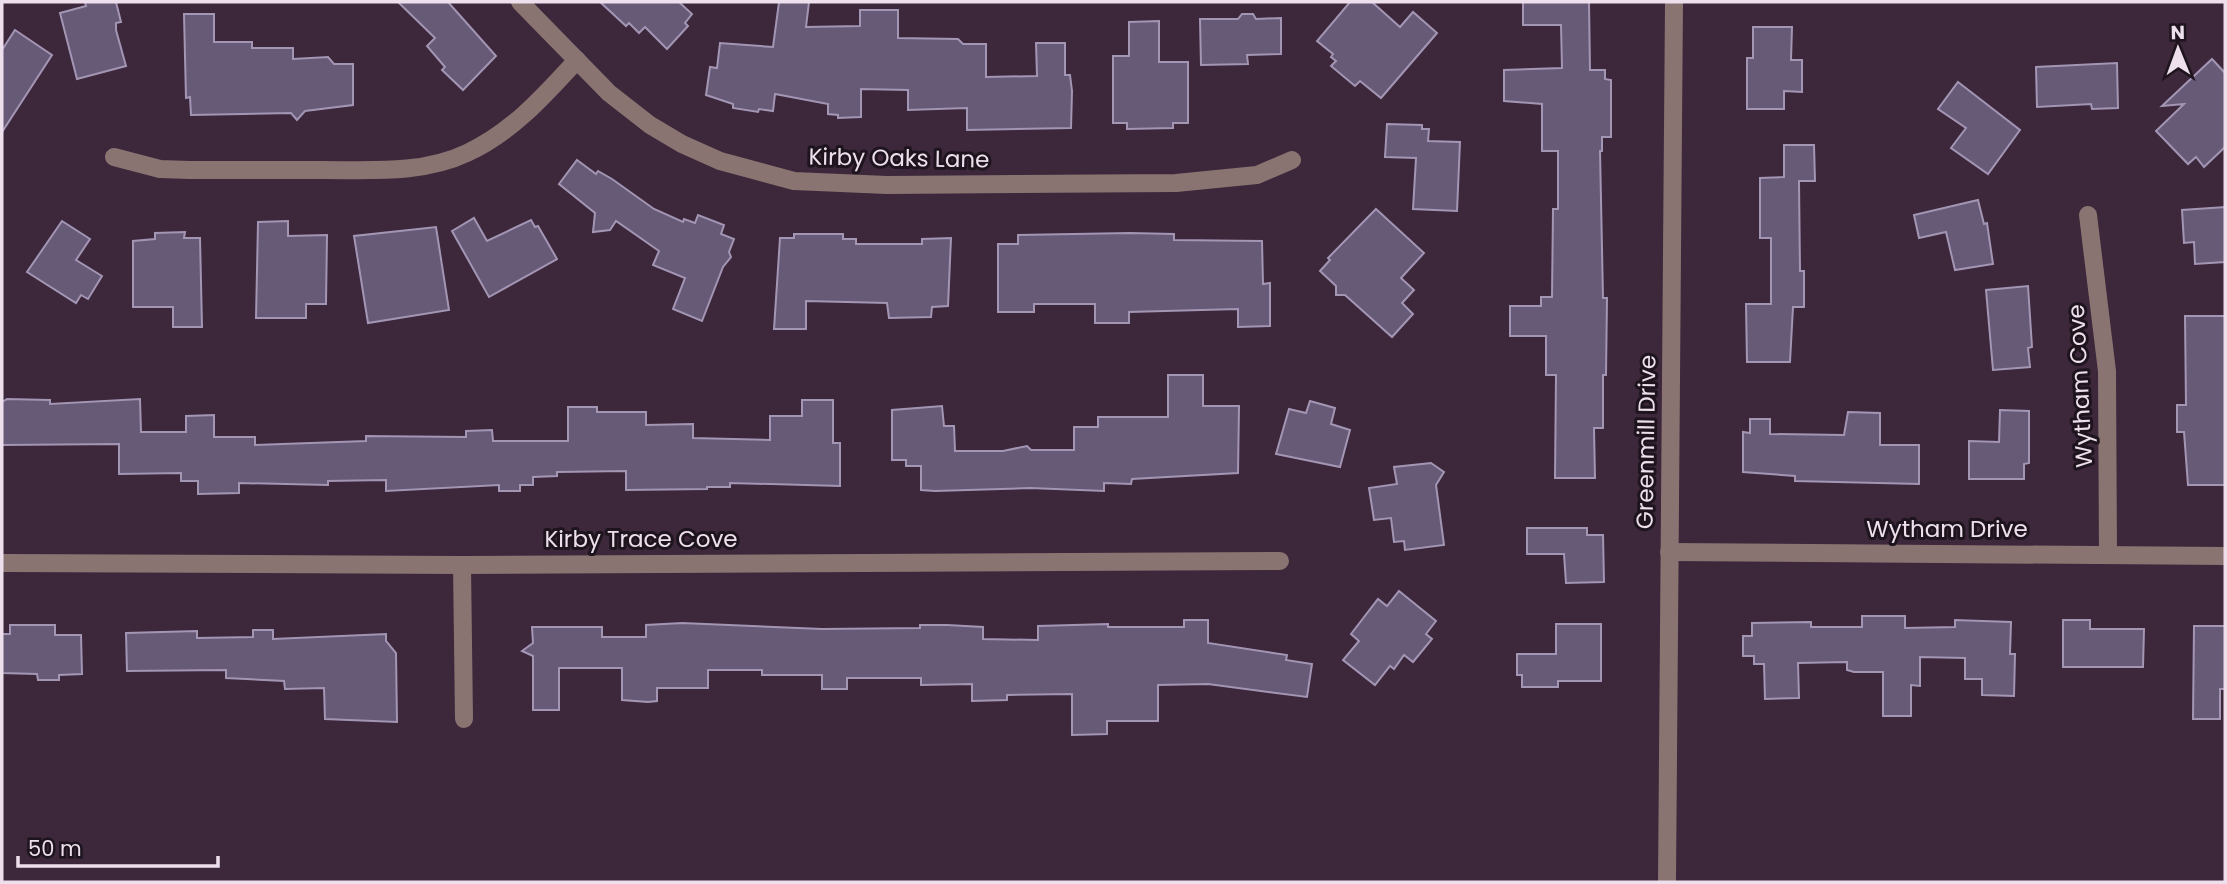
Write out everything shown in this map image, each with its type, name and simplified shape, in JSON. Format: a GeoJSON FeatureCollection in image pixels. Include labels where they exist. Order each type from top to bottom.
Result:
{"type":"FeatureCollection","features":[{"type":"Feature","properties":{"kind":"street","name":"Kirby Oaks Lane"},"geometry":{"type":"LineString","coordinates":[[520,2],[619,101],[682,144],[720,161],[794,181],[887,185],[1176,183],[1257,175],[1292,160]]}},
{"type":"Feature","properties":{"kind":"street","name":"Greenmill Drive"},"geometry":{"type":"LineString","coordinates":[[1667,882],[1674,2]]}},
{"type":"Feature","properties":{"kind":"street"},"geometry":{"type":"LineString","coordinates":[[114,157],[160,169],[190,170],[389,170],[426,165],[465,154],[496,137],[522,117],[577,61]]}},
{"type":"Feature","properties":{"kind":"street","name":"Wytham Cove"},"geometry":{"type":"LineString","coordinates":[[2088,215],[2107,372],[2108,555]]}},
{"type":"Feature","properties":{"kind":"street","name":"Wytham Drive"},"geometry":{"type":"LineString","coordinates":[[1669,552],[2225,556]]}},
{"type":"Feature","properties":{"kind":"street","name":"Kirby Trace Cove"},"geometry":{"type":"LineString","coordinates":[[2,563],[462,565],[1280,561]]}},
{"type":"Feature","properties":{"kind":"street"},"geometry":{"type":"LineString","coordinates":[[462,565],[464,719]]}},
{"type":"Feature","properties":{"kind":"building"},"geometry":{"type":"Polygon","coordinates":[[[85,2],[116,2],[121,22],[116,23],[116,30],[126,66],[77,79],[60,13],[86,6],[85,2]]]}},
{"type":"Feature","properties":{"kind":"building"},"geometry":{"type":"Polygon","coordinates":[[[398,2],[448,2],[496,56],[463,90],[442,70],[445,67],[427,46],[435,38],[398,2]]]}},
{"type":"Feature","properties":{"kind":"building"},"geometry":{"type":"Polygon","coordinates":[[[600,2],[679,2],[692,14],[685,23],[688,26],[667,49],[645,27],[639,33],[629,23],[626,26],[600,2]]]}},
{"type":"Feature","properties":{"kind":"building"},"geometry":{"type":"Polygon","coordinates":[[[779,2],[809,2],[806,27],[860,26],[860,10],[898,10],[898,38],[958,39],[963,44],[986,44],[986,77],[1037,76],[1036,43],[1065,43],[1065,75],[1070,75],[1072,91],[1071,128],[967,130],[967,108],[908,110],[908,90],[861,89],[861,117],[838,118],[838,115],[828,114],[828,104],[775,94],[773,111],[759,109],[758,112],[733,108],[733,104],[706,95],[710,67],[717,68],[720,43],[773,47],[779,2]]]}},
{"type":"Feature","properties":{"kind":"building"},"geometry":{"type":"Polygon","coordinates":[[[1350,2],[1372,2],[1400,27],[1413,12],[1437,33],[1381,98],[1360,81],[1355,86],[1331,66],[1336,61],[1331,57],[1333,54],[1317,41],[1350,2]]]}},
{"type":"Feature","properties":{"kind":"building"},"geometry":{"type":"Polygon","coordinates":[[[1523,2],[1589,2],[1590,70],[1605,70],[1605,79],[1611,80],[1611,137],[1602,137],[1600,151],[1603,298],[1607,298],[1606,375],[1603,375],[1603,428],[1594,428],[1595,478],[1555,478],[1556,375],[1546,375],[1546,336],[1510,336],[1510,306],[1541,306],[1541,297],[1552,297],[1553,209],[1558,209],[1558,151],[1542,151],[1542,104],[1504,101],[1504,70],[1562,68],[1561,25],[1523,25],[1523,2]]]}},
{"type":"Feature","properties":{"kind":"building"},"geometry":{"type":"Polygon","coordinates":[[[184,14],[214,14],[214,42],[252,42],[252,48],[293,48],[293,59],[328,57],[334,64],[353,64],[353,105],[305,111],[297,120],[291,113],[191,115],[190,97],[186,98],[184,14]]]}},
{"type":"Feature","properties":{"kind":"building"},"geometry":{"type":"Polygon","coordinates":[[[1242,14],[1253,14],[1256,19],[1281,18],[1281,54],[1247,55],[1248,64],[1201,65],[1200,19],[1238,19],[1242,14]]]}},
{"type":"Feature","properties":{"kind":"building"},"geometry":{"type":"Polygon","coordinates":[[[1159,21],[1159,62],[1188,62],[1188,123],[1173,123],[1173,128],[1127,129],[1127,123],[1113,123],[1113,56],[1129,56],[1129,22],[1159,21]]]}},
{"type":"Feature","properties":{"kind":"building"},"geometry":{"type":"Polygon","coordinates":[[[1753,27],[1792,27],[1791,60],[1802,60],[1802,92],[1784,91],[1784,109],[1747,109],[1747,58],[1753,58],[1753,27]]]}},
{"type":"Feature","properties":{"kind":"building"},"geometry":{"type":"Polygon","coordinates":[[[15,30],[52,55],[2,132],[2,50],[15,30]]]}},
{"type":"Feature","properties":{"kind":"building"},"geometry":{"type":"Polygon","coordinates":[[[2212,59],[2225,73],[2225,147],[2204,167],[2196,157],[2188,164],[2156,131],[2184,104],[2162,106],[2212,59]]]}},
{"type":"Feature","properties":{"kind":"building"},"geometry":{"type":"Polygon","coordinates":[[[2117,63],[2118,108],[2092,109],[2091,104],[2037,107],[2036,67],[2117,63]]]}},
{"type":"Feature","properties":{"kind":"building"},"geometry":{"type":"Polygon","coordinates":[[[1958,82],[2020,130],[1988,174],[1951,148],[1966,128],[1938,109],[1958,82]]]}},
{"type":"Feature","properties":{"kind":"building"},"geometry":{"type":"Polygon","coordinates":[[[1387,124],[1422,125],[1422,129],[1429,129],[1428,141],[1460,142],[1457,211],[1413,209],[1416,158],[1385,157],[1387,124]]]}},
{"type":"Feature","properties":{"kind":"building"},"geometry":{"type":"Polygon","coordinates":[[[1784,145],[1814,145],[1815,181],[1799,181],[1800,271],[1804,271],[1804,307],[1793,307],[1790,362],[1747,362],[1746,304],[1771,304],[1771,238],[1760,238],[1760,178],[1784,177],[1784,145]]]}},
{"type":"Feature","properties":{"kind":"building"},"geometry":{"type":"Polygon","coordinates":[[[577,160],[596,174],[598,171],[612,179],[654,209],[683,222],[684,219],[695,223],[698,215],[724,225],[721,234],[734,239],[729,252],[731,257],[723,267],[702,321],[673,309],[685,278],[653,265],[659,251],[616,221],[610,230],[593,232],[595,213],[559,184],[577,160]]]}},
{"type":"Feature","properties":{"kind":"building"},"geometry":{"type":"Polygon","coordinates":[[[1978,200],[1984,224],[1987,223],[1993,264],[1955,270],[1946,232],[1919,238],[1914,215],[1978,200]]]}},
{"type":"Feature","properties":{"kind":"building"},"geometry":{"type":"Polygon","coordinates":[[[2225,207],[2225,262],[2195,264],[2194,242],[2184,243],[2182,210],[2225,207]]]}},
{"type":"Feature","properties":{"kind":"building"},"geometry":{"type":"Polygon","coordinates":[[[1376,209],[1424,253],[1401,278],[1414,290],[1402,303],[1413,314],[1392,337],[1345,295],[1336,295],[1336,286],[1320,271],[1330,260],[1328,258],[1376,209]]]}},
{"type":"Feature","properties":{"kind":"building"},"geometry":{"type":"Polygon","coordinates":[[[474,218],[487,241],[531,220],[535,227],[538,226],[557,259],[489,297],[452,231],[474,218]]]}},
{"type":"Feature","properties":{"kind":"building"},"geometry":{"type":"Polygon","coordinates":[[[62,221],[90,239],[76,260],[102,276],[88,299],[81,295],[76,303],[27,272],[62,221]]]}},
{"type":"Feature","properties":{"kind":"building"},"geometry":{"type":"Polygon","coordinates":[[[288,221],[288,236],[327,235],[326,304],[306,304],[306,318],[256,318],[258,222],[288,221]]]}},
{"type":"Feature","properties":{"kind":"building"},"geometry":{"type":"Polygon","coordinates":[[[436,227],[449,310],[368,323],[354,236],[436,227]]]}},
{"type":"Feature","properties":{"kind":"building"},"geometry":{"type":"Polygon","coordinates":[[[185,232],[184,238],[200,238],[202,327],[173,327],[173,307],[133,307],[133,241],[155,239],[155,233],[185,232]]]}},
{"type":"Feature","properties":{"kind":"building"},"geometry":{"type":"Polygon","coordinates":[[[794,234],[843,234],[843,239],[856,239],[856,244],[922,244],[922,239],[951,238],[948,306],[932,307],[931,317],[889,318],[887,303],[806,301],[806,329],[774,329],[780,238],[794,238],[794,234]]]}},
{"type":"Feature","properties":{"kind":"building"},"geometry":{"type":"Polygon","coordinates":[[[1174,234],[1174,240],[1262,241],[1263,284],[1270,283],[1270,326],[1238,327],[1238,309],[1129,312],[1129,323],[1095,323],[1095,304],[1034,304],[1034,312],[998,312],[998,244],[1018,244],[1018,235],[1174,234]]]}},
{"type":"Feature","properties":{"kind":"building"},"geometry":{"type":"Polygon","coordinates":[[[2028,286],[2032,347],[2028,348],[2030,367],[1993,370],[1986,290],[2028,286]]]}},
{"type":"Feature","properties":{"kind":"building"},"geometry":{"type":"Polygon","coordinates":[[[2185,316],[2225,316],[2225,485],[2188,485],[2184,432],[2177,432],[2177,405],[2186,405],[2185,316]]]}},
{"type":"Feature","properties":{"kind":"building"},"geometry":{"type":"Polygon","coordinates":[[[1168,375],[1203,375],[1203,406],[1239,406],[1238,473],[1132,479],[1131,484],[1104,483],[1104,491],[1030,488],[935,491],[921,490],[921,466],[906,466],[906,460],[892,460],[892,410],[942,406],[944,426],[954,426],[955,451],[1003,451],[1027,446],[1031,450],[1074,450],[1074,427],[1098,427],[1098,417],[1168,417],[1168,375]]]}},
{"type":"Feature","properties":{"kind":"building"},"geometry":{"type":"Polygon","coordinates":[[[7,399],[50,400],[50,404],[140,399],[141,432],[186,432],[186,416],[214,415],[214,437],[255,437],[255,445],[366,441],[366,436],[466,437],[466,431],[492,430],[493,441],[568,441],[568,407],[597,407],[597,412],[646,412],[646,425],[693,424],[693,438],[770,440],[770,416],[802,416],[802,400],[833,400],[833,443],[840,443],[840,486],[730,483],[730,487],[707,489],[626,490],[626,471],[557,472],[557,476],[533,477],[533,485],[520,485],[520,491],[499,491],[499,485],[386,491],[386,480],[328,481],[328,485],[239,483],[239,493],[198,494],[198,481],[181,481],[181,473],[119,474],[119,444],[2,445],[2,402],[7,399]]]}},
{"type":"Feature","properties":{"kind":"building"},"geometry":{"type":"Polygon","coordinates":[[[1310,401],[1335,408],[1331,424],[1350,430],[1340,467],[1276,454],[1289,409],[1306,413],[1310,401]]]}},
{"type":"Feature","properties":{"kind":"building"},"geometry":{"type":"Polygon","coordinates":[[[2000,410],[2029,411],[2029,463],[2024,464],[2024,479],[1969,479],[1969,441],[1999,442],[2000,410]]]}},
{"type":"Feature","properties":{"kind":"building"},"geometry":{"type":"Polygon","coordinates":[[[1848,412],[1880,413],[1880,445],[1919,445],[1919,484],[1795,481],[1795,476],[1743,472],[1743,432],[1750,433],[1750,419],[1770,419],[1770,434],[1844,435],[1848,412]]]}},
{"type":"Feature","properties":{"kind":"building"},"geometry":{"type":"Polygon","coordinates":[[[1431,463],[1444,472],[1436,485],[1444,545],[1405,550],[1404,541],[1394,542],[1391,518],[1374,520],[1369,488],[1397,484],[1394,467],[1431,463]]]}},
{"type":"Feature","properties":{"kind":"building"},"geometry":{"type":"Polygon","coordinates":[[[1527,528],[1587,528],[1587,535],[1603,535],[1604,582],[1566,583],[1564,554],[1527,554],[1527,528]]]}},
{"type":"Feature","properties":{"kind":"building"},"geometry":{"type":"Polygon","coordinates":[[[1399,591],[1436,621],[1426,634],[1432,639],[1413,662],[1404,655],[1394,669],[1390,666],[1375,685],[1343,660],[1359,641],[1351,634],[1378,599],[1387,606],[1399,591]]]}},
{"type":"Feature","properties":{"kind":"building"},"geometry":{"type":"Polygon","coordinates":[[[1862,616],[1905,616],[1905,628],[1955,627],[1955,620],[2011,622],[2010,654],[2015,654],[2014,696],[1982,695],[1982,679],[1965,679],[1965,658],[1920,657],[1920,686],[1911,685],[1911,716],[1883,716],[1883,672],[1854,672],[1847,670],[1847,662],[1798,663],[1799,698],[1765,699],[1764,664],[1754,664],[1754,656],[1743,656],[1743,636],[1752,636],[1752,623],[1811,622],[1811,627],[1862,627],[1862,616]]]}},
{"type":"Feature","properties":{"kind":"building"},"geometry":{"type":"Polygon","coordinates":[[[1184,620],[1208,620],[1208,643],[1287,655],[1286,660],[1312,664],[1307,697],[1208,684],[1158,685],[1158,721],[1107,721],[1107,734],[1072,735],[1072,694],[1007,695],[1007,700],[972,701],[972,684],[921,685],[921,678],[847,678],[847,689],[822,689],[822,675],[762,675],[762,670],[708,670],[708,688],[657,688],[657,701],[648,702],[622,700],[622,668],[559,668],[559,710],[533,710],[533,656],[522,651],[533,643],[532,627],[602,627],[602,637],[646,637],[646,625],[682,623],[822,629],[920,628],[920,625],[947,625],[983,627],[983,639],[1038,640],[1038,626],[1108,624],[1108,627],[1184,627],[1184,620]]]}},
{"type":"Feature","properties":{"kind":"building"},"geometry":{"type":"Polygon","coordinates":[[[2063,620],[2090,620],[2090,629],[2144,629],[2143,667],[2063,667],[2063,620]]]}},
{"type":"Feature","properties":{"kind":"building"},"geometry":{"type":"Polygon","coordinates":[[[1556,624],[1601,624],[1601,681],[1558,681],[1558,687],[1522,687],[1522,675],[1517,675],[1517,654],[1556,654],[1556,624]]]}},
{"type":"Feature","properties":{"kind":"building"},"geometry":{"type":"Polygon","coordinates":[[[10,625],[55,625],[55,635],[81,635],[82,674],[59,675],[59,680],[38,680],[37,674],[2,673],[2,634],[10,634],[10,625]]]}},
{"type":"Feature","properties":{"kind":"building"},"geometry":{"type":"Polygon","coordinates":[[[2194,626],[2225,626],[2225,689],[2220,689],[2220,719],[2193,719],[2194,626]]]}},
{"type":"Feature","properties":{"kind":"building"},"geometry":{"type":"Polygon","coordinates":[[[253,630],[273,630],[273,639],[386,634],[386,641],[396,653],[397,722],[325,719],[324,688],[285,689],[284,681],[226,678],[226,670],[127,671],[126,633],[197,631],[197,638],[253,637],[253,630]]]}}]}
